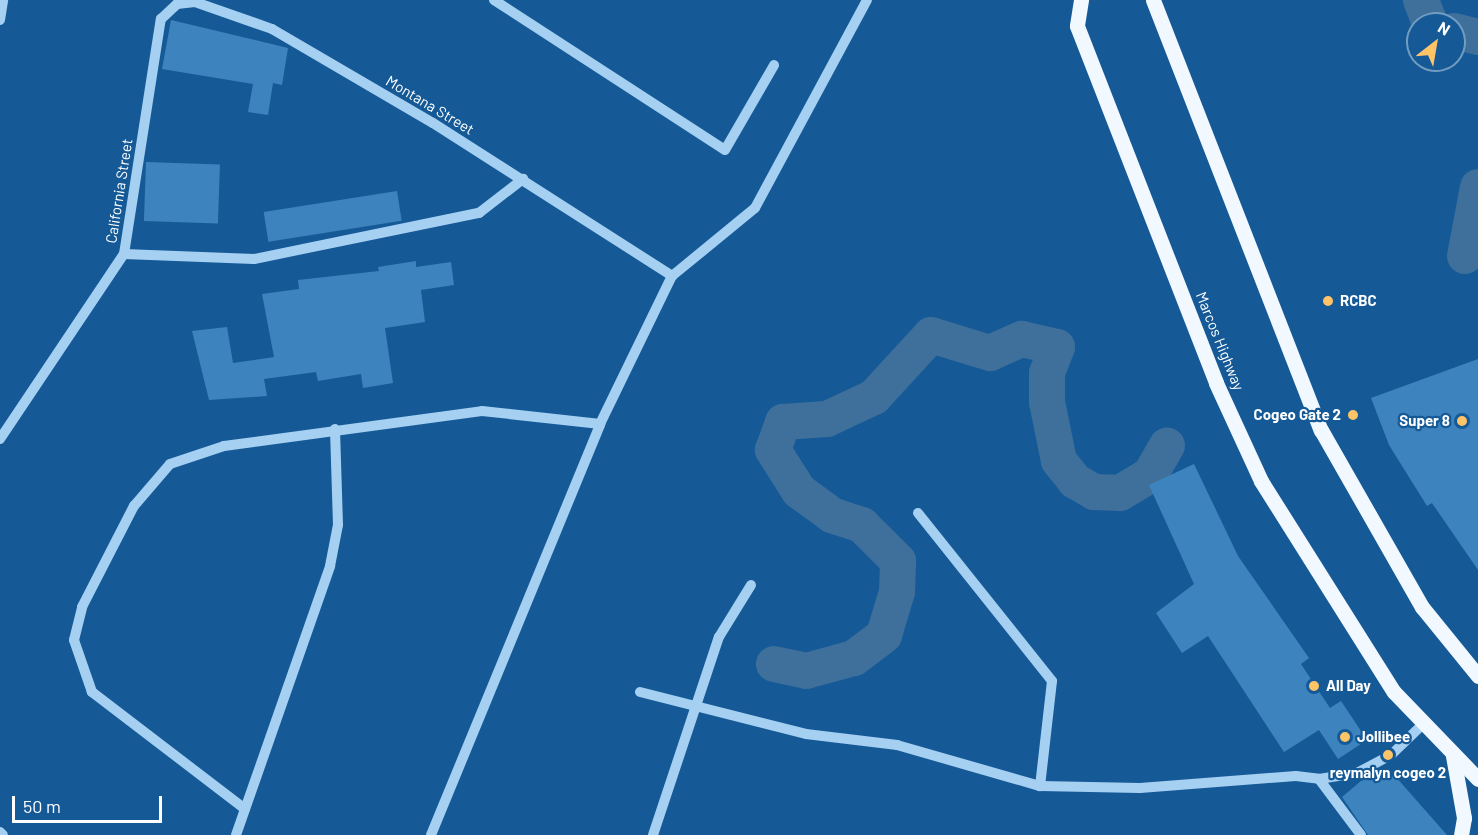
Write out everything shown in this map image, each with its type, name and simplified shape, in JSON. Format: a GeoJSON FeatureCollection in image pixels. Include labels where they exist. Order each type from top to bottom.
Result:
{"type":"FeatureCollection","features":[{"type":"Feature","properties":{"kind":"main road","name":"Marcos Highway"},"geometry":{"type":"LineString","coordinates":[[1081,0],[1077,26],[1216,383],[1261,481],[1329,595],[1394,692],[1422,725],[1478,779]]}},
{"type":"Feature","properties":{"kind":"main road"},"geometry":{"type":"LineString","coordinates":[[1153,0],[1322,430],[1416,597],[1478,676]]}},
{"type":"Feature","properties":{"kind":"main road"},"geometry":{"type":"LineString","coordinates":[[1453,756],[1464,818],[1461,835]]}},
{"type":"Feature","properties":{"kind":"street"},"geometry":{"type":"LineString","coordinates":[[0,20],[3,0]]}},
{"type":"Feature","properties":{"kind":"street"},"geometry":{"type":"LineString","coordinates":[[494,0],[725,150],[774,65]]}},
{"type":"Feature","properties":{"kind":"street"},"geometry":{"type":"LineString","coordinates":[[431,835],[600,424],[672,276],[755,208],[867,0]]}},
{"type":"Feature","properties":{"kind":"street","name":"Montana Street"},"geometry":{"type":"LineString","coordinates":[[161,20],[177,4],[195,2],[272,29],[523,180],[672,276]]}},
{"type":"Feature","properties":{"kind":"street","name":"California Street"},"geometry":{"type":"LineString","coordinates":[[0,439],[124,254],[161,20]]}},
{"type":"Feature","properties":{"kind":"street"},"geometry":{"type":"LineString","coordinates":[[124,254],[255,259],[479,213],[523,180]]}},
{"type":"Feature","properties":{"kind":"street"},"geometry":{"type":"LineString","coordinates":[[245,809],[92,692],[74,640],[82,607],[134,506],[170,464],[224,447],[335,429],[482,411],[600,424]]}},
{"type":"Feature","properties":{"kind":"street"},"geometry":{"type":"LineString","coordinates":[[236,835],[330,566],[338,525],[335,429]]}},
{"type":"Feature","properties":{"kind":"street"},"geometry":{"type":"LineString","coordinates":[[918,513],[1052,681],[1040,786]]}},
{"type":"Feature","properties":{"kind":"street"},"geometry":{"type":"LineString","coordinates":[[653,835],[719,637],[750,585]]}},
{"type":"Feature","properties":{"kind":"street"},"geometry":{"type":"LineString","coordinates":[[640,693],[806,734],[897,745],[1040,786],[1140,788],[1296,776],[1319,779],[1357,773],[1391,755],[1422,725]]}},
{"type":"Feature","properties":{"kind":"street"},"geometry":{"type":"LineString","coordinates":[[1319,779],[1361,835]]}},
{"type":"Feature","properties":{"kind":"building"},"geometry":{"type":"Polygon","coordinates":[[[171,20],[288,48],[282,85],[273,83],[268,115],[248,112],[253,84],[162,69],[171,20]]]}},
{"type":"Feature","properties":{"kind":"building"},"geometry":{"type":"Polygon","coordinates":[[[146,162],[220,165],[218,224],[144,221],[146,162]]]}},
{"type":"Feature","properties":{"kind":"building"},"geometry":{"type":"Polygon","coordinates":[[[397,191],[402,221],[268,242],[264,212],[397,191]]]}},
{"type":"Feature","properties":{"kind":"building"},"geometry":{"type":"Polygon","coordinates":[[[416,261],[416,267],[451,262],[454,285],[421,290],[425,322],[385,328],[393,383],[363,388],[361,374],[318,381],[316,372],[264,379],[267,396],[209,400],[192,331],[227,327],[233,363],[274,357],[262,294],[299,289],[298,280],[379,271],[378,267],[416,261]]]}},
{"type":"Feature","properties":{"kind":"building"},"geometry":{"type":"Polygon","coordinates":[[[1478,359],[1478,570],[1432,503],[1427,506],[1389,445],[1371,398],[1478,359]]]}},
{"type":"Feature","properties":{"kind":"building"},"geometry":{"type":"Polygon","coordinates":[[[1194,464],[1238,556],[1309,658],[1301,664],[1330,708],[1341,701],[1367,740],[1338,759],[1319,730],[1284,752],[1208,636],[1182,653],[1156,613],[1194,584],[1149,485],[1194,464]]]}},
{"type":"Feature","properties":{"kind":"building"},"geometry":{"type":"Polygon","coordinates":[[[1385,772],[1395,776],[1447,835],[1368,835],[1342,797],[1361,781],[1385,772]]]}},
{"type":"Feature","properties":{"kind":"waterway"},"geometry":{"type":"LineString","coordinates":[[1421,0],[1426,12]]}},
{"type":"Feature","properties":{"kind":"waterway"},"geometry":{"type":"LineString","coordinates":[[1466,34],[1478,37]]}},
{"type":"Feature","properties":{"kind":"waterway"},"geometry":{"type":"LineString","coordinates":[[1465,256],[1478,187]]}},
{"type":"Feature","properties":{"kind":"waterway"},"geometry":{"type":"LineString","coordinates":[[774,664],[806,671],[854,658],[884,635],[897,592],[898,561],[862,525],[832,515],[799,491],[773,450],[783,422],[827,419],[874,397],[931,335],[990,353],[1022,339],[1057,347],[1047,373],[1047,402],[1059,461],[1075,481],[1094,492],[1120,493],[1150,475],[1167,445]]}},
{"type":"Feature","properties":{"kind":"place","name":"RCBC"},"geometry":{"type":"Point","coordinates":[1328,301]}},
{"type":"Feature","properties":{"kind":"place","name":"Cogeo Gate 2"},"geometry":{"type":"Point","coordinates":[1353,415]}},
{"type":"Feature","properties":{"kind":"place","name":"Super 8"},"geometry":{"type":"Point","coordinates":[1462,421]}},
{"type":"Feature","properties":{"kind":"place","name":"All Day"},"geometry":{"type":"Point","coordinates":[1314,686]}},
{"type":"Feature","properties":{"kind":"place","name":"Jollibee"},"geometry":{"type":"Point","coordinates":[1345,737]}},
{"type":"Feature","properties":{"kind":"place","name":"reymalyn cogeo 2"},"geometry":{"type":"Point","coordinates":[1388,755]}}]}
